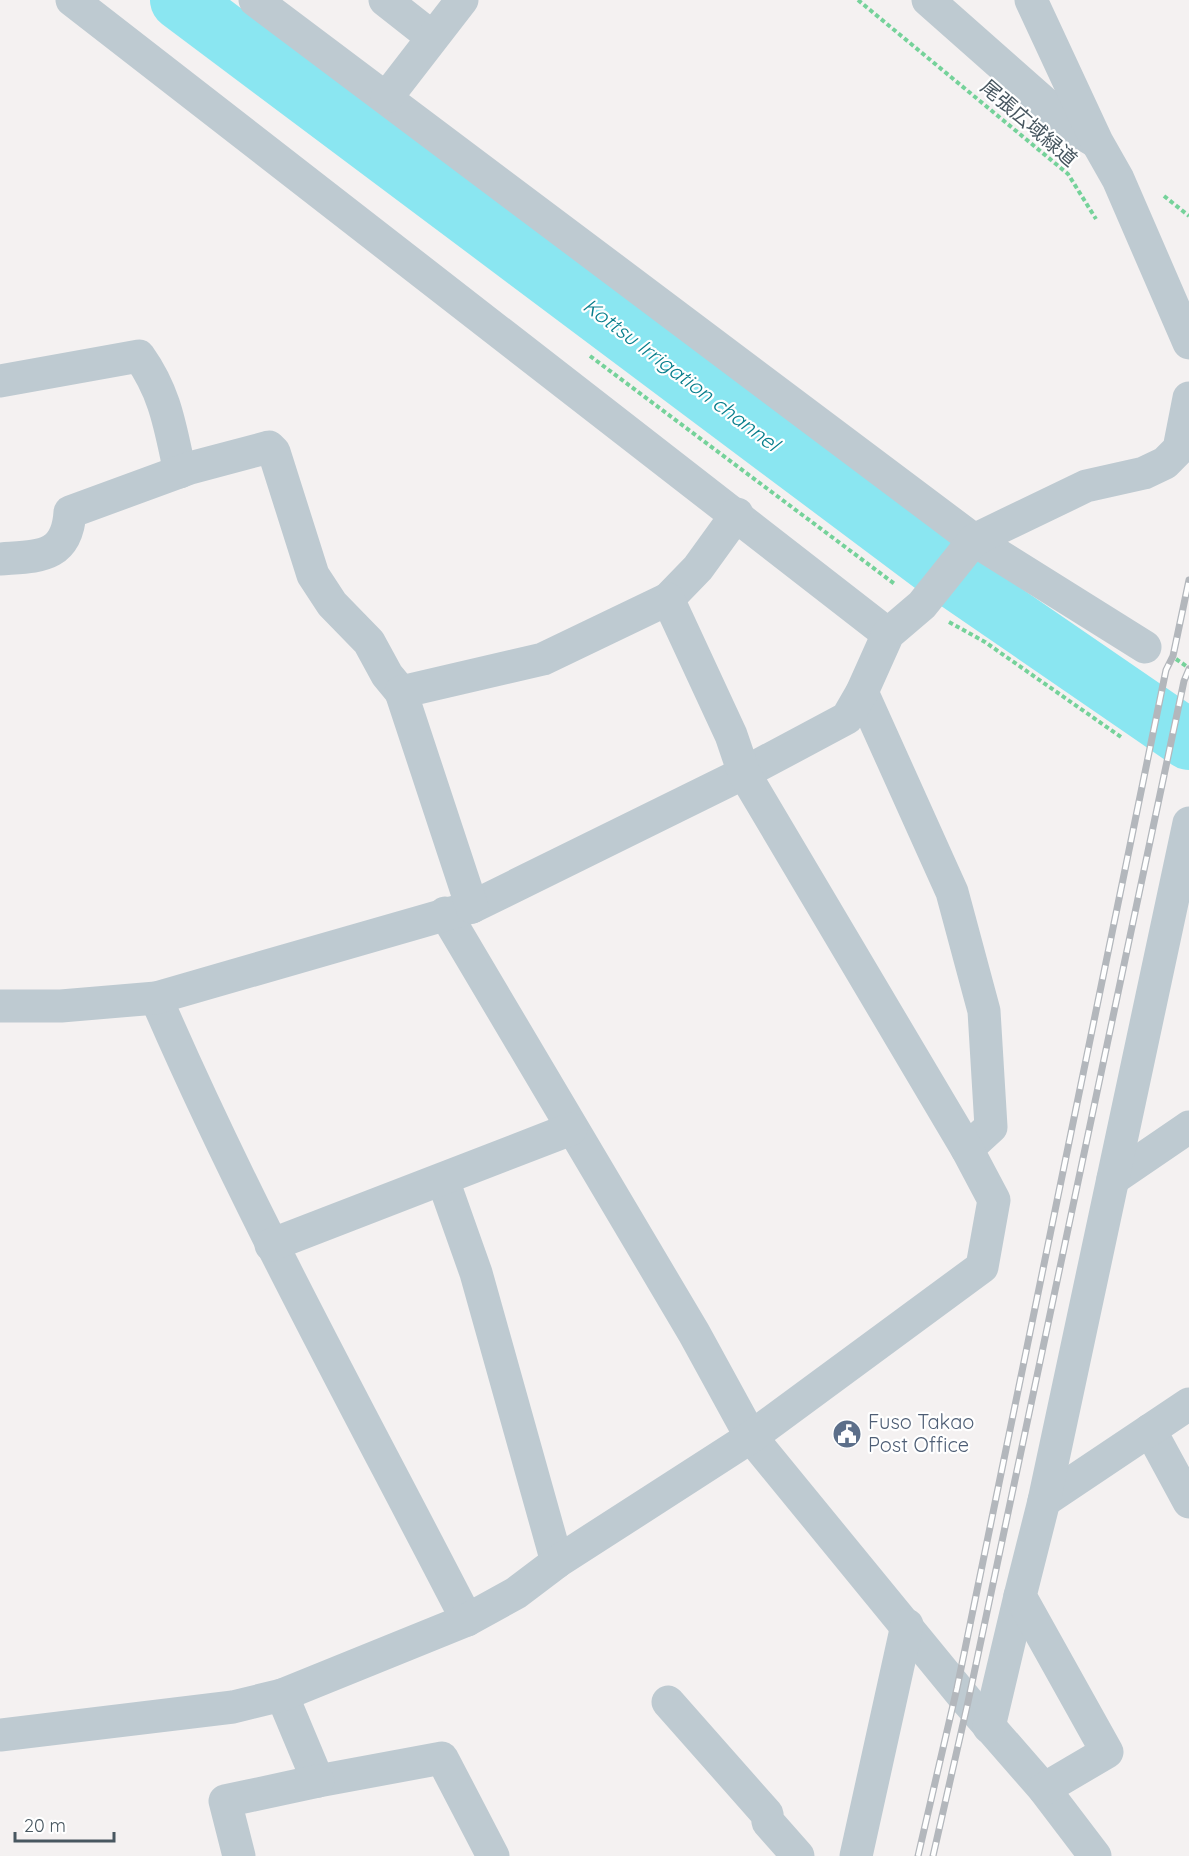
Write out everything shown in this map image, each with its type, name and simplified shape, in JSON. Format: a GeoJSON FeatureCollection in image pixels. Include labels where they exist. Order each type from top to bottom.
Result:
{"type":"FeatureCollection","features":[{"type":"Feature","properties":{"kind":"street"},"geometry":{"type":"LineString","coordinates":[[72,0],[888,634]]}},
{"type":"Feature","properties":{"kind":"street"},"geometry":{"type":"LineString","coordinates":[[255,0],[974,540],[1145,647]]}},
{"type":"Feature","properties":{"kind":"street"},"geometry":{"type":"LineString","coordinates":[[385,0],[432,37]]}},
{"type":"Feature","properties":{"kind":"street"},"geometry":{"type":"LineString","coordinates":[[387,97],[462,0]]}},
{"type":"Feature","properties":{"kind":"street"},"geometry":{"type":"LineString","coordinates":[[928,0],[1073,128],[1097,142]]}},
{"type":"Feature","properties":{"kind":"street"},"geometry":{"type":"LineString","coordinates":[[1031,0],[1097,142],[1118,179],[1189,343]]}},
{"type":"Feature","properties":{"kind":"street"},"geometry":{"type":"LineString","coordinates":[[0,381],[139,356],[153,376],[163,397],[180,472]]}},
{"type":"Feature","properties":{"kind":"street"},"geometry":{"type":"LineString","coordinates":[[0,1006],[61,1006],[156,998],[459,910],[744,773],[847,718],[862,692],[888,634],[922,605],[974,540],[1086,486],[1144,473],[1166,463],[1179,449],[1189,398]]}},
{"type":"Feature","properties":{"kind":"street"},"geometry":{"type":"LineString","coordinates":[[0,559],[50,552],[67,534],[70,512],[180,472],[269,447],[274,452],[313,574],[332,604],[369,642],[387,675],[401,692],[459,910],[571,1129],[694,1333],[751,1437],[990,1727],[1044,1788],[1095,1856]]}},
{"type":"Feature","properties":{"kind":"street"},"geometry":{"type":"LineString","coordinates":[[401,692],[543,659],[668,599],[698,568],[736,514]]}},
{"type":"Feature","properties":{"kind":"street"},"geometry":{"type":"LineString","coordinates":[[0,1735],[232,1707],[282,1695],[467,1620],[516,1593],[557,1562],[751,1437],[982,1267],[994,1200],[968,1149],[744,773],[731,735],[668,599]]}},
{"type":"Feature","properties":{"kind":"street"},"geometry":{"type":"LineString","coordinates":[[862,692],[952,892],[984,1011],[991,1127],[968,1149]]}},
{"type":"Feature","properties":{"kind":"street"},"geometry":{"type":"LineString","coordinates":[[990,1727],[1044,1501],[1189,823]]}},
{"type":"Feature","properties":{"kind":"street"},"geometry":{"type":"LineString","coordinates":[[156,998],[201,1102],[271,1245],[467,1620]]}},
{"type":"Feature","properties":{"kind":"street"},"geometry":{"type":"LineString","coordinates":[[1113,1179],[1189,1127]]}},
{"type":"Feature","properties":{"kind":"street"},"geometry":{"type":"LineString","coordinates":[[271,1245],[571,1129]]}},
{"type":"Feature","properties":{"kind":"street"},"geometry":{"type":"LineString","coordinates":[[443,1180],[476,1273],[557,1562]]}},
{"type":"Feature","properties":{"kind":"street"},"geometry":{"type":"LineString","coordinates":[[1044,1501],[1189,1404]]}},
{"type":"Feature","properties":{"kind":"street"},"geometry":{"type":"LineString","coordinates":[[1150,1430],[1189,1502]]}},
{"type":"Feature","properties":{"kind":"street"},"geometry":{"type":"LineString","coordinates":[[1020,1596],[1107,1752],[1044,1788]]}},
{"type":"Feature","properties":{"kind":"street"},"geometry":{"type":"LineString","coordinates":[[856,1856],[907,1625]]}},
{"type":"Feature","properties":{"kind":"street"},"geometry":{"type":"LineString","coordinates":[[282,1695],[318,1781]]}},
{"type":"Feature","properties":{"kind":"street"},"geometry":{"type":"LineString","coordinates":[[668,1702],[767,1814],[768,1822],[798,1856]]}},
{"type":"Feature","properties":{"kind":"street"},"geometry":{"type":"LineString","coordinates":[[239,1856],[225,1802],[318,1781],[442,1758],[493,1856]]}},
{"type":"Feature","properties":{"kind":"path","name":"尾張広域緑道"},"geometry":{"type":"LineString","coordinates":[[858,0],[1068,174],[1106,235],[1138,228]]}},
{"type":"Feature","properties":{"kind":"path"},"geometry":{"type":"LineString","coordinates":[[588,355],[922,605],[986,642],[1121,737]]}},
{"type":"Feature","properties":{"kind":"waterway","name":"Kottsu Irrigation channel"},"geometry":{"type":"LineString","coordinates":[[180,0],[933,564],[1189,740]]}},
{"type":"Feature","properties":{"kind":"railway"},"geometry":{"type":"LineString","coordinates":[[918,1856],[957,1688],[1166,670],[1173,656],[1189,580]]}},
{"type":"Feature","properties":{"kind":"railway"},"geometry":{"type":"LineString","coordinates":[[933,1856],[968,1702],[1184,681],[1189,669]]}},
{"type":"Feature","properties":{"kind":"place","name":"Fuso Takao Post Office"},"geometry":{"type":"Point","coordinates":[847,1434]}}]}
